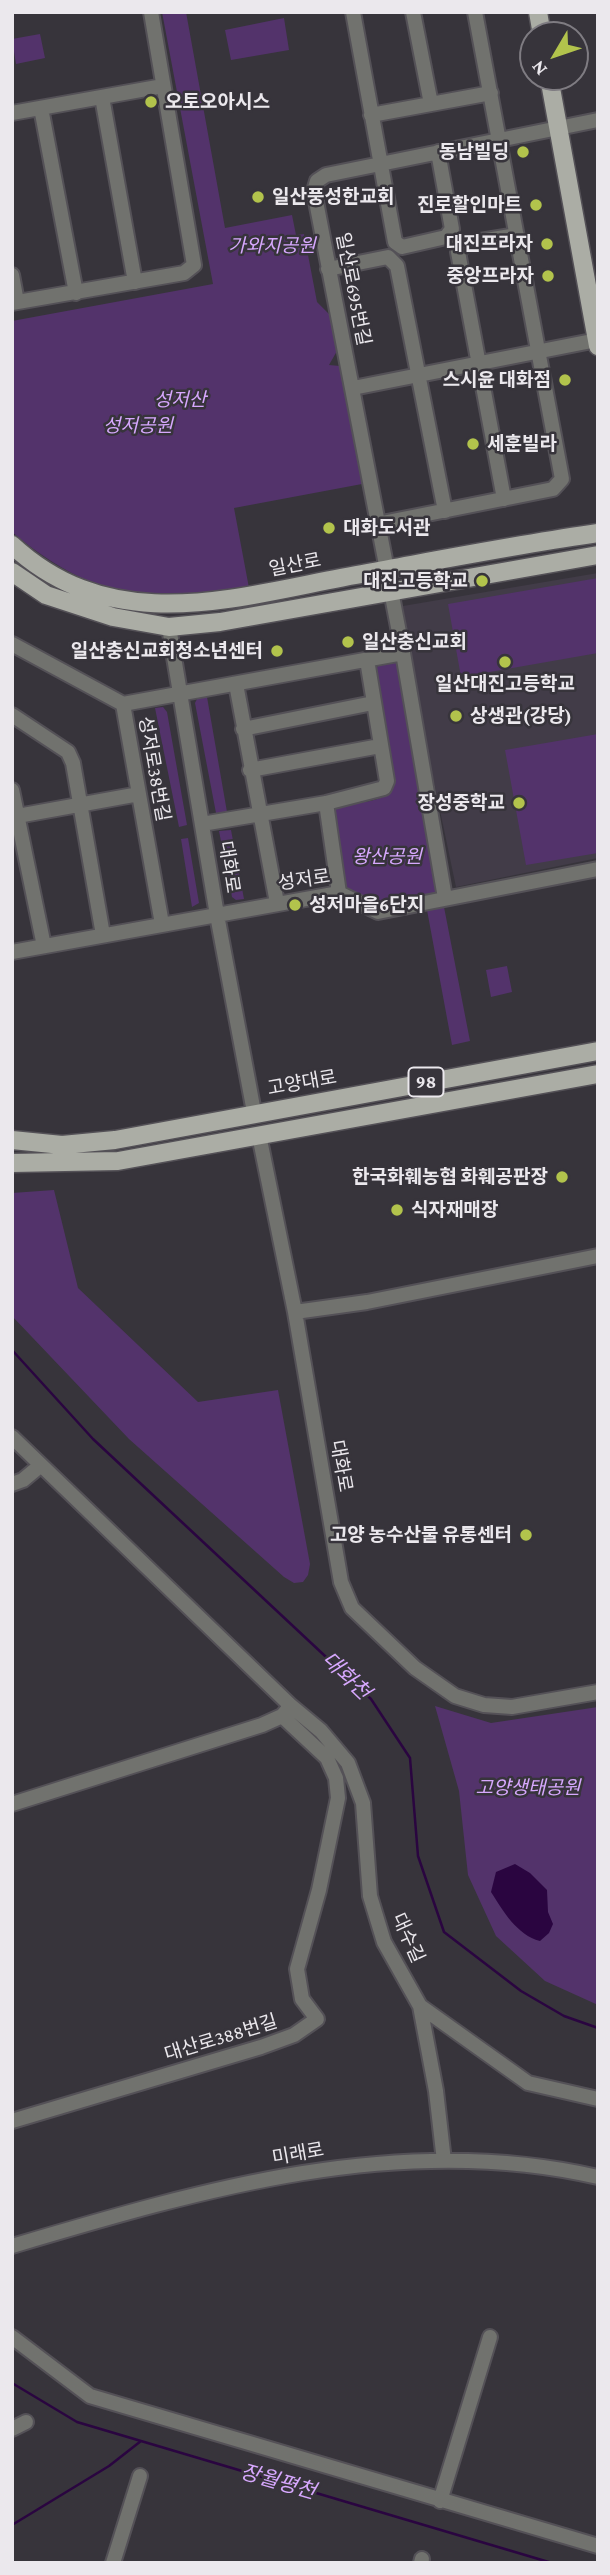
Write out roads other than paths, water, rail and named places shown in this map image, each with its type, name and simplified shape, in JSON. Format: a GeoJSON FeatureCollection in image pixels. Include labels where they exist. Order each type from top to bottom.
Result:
{"type":"FeatureCollection","features":[{"type":"Feature","properties":{"kind":"main road"},"geometry":{"type":"LineString","coordinates":[[551,91],[593,294],[597,343]]}},
{"type":"Feature","properties":{"kind":"main road","name":"일산로"},"geometry":{"type":"LineString","coordinates":[[12,545],[59,579],[84,591],[163,606],[241,598],[387,569],[598,533]]}},
{"type":"Feature","properties":{"kind":"main road"},"geometry":{"type":"LineString","coordinates":[[12,572],[46,595],[74,606],[169,628],[391,593],[598,555]]}},
{"type":"Feature","properties":{"kind":"main road","name":"고양대로"},"geometry":{"type":"LineString","coordinates":[[13,1143],[62,1145],[115,1140],[254,1112],[598,1051]]}},
{"type":"Feature","properties":{"kind":"main road","name":"98"},"geometry":{"type":"LineString","coordinates":[[12,1163],[118,1161],[598,1074]]}},
{"type":"Feature","properties":{"kind":"street"},"geometry":{"type":"LineString","coordinates":[[12,275],[15,302],[135,282],[191,270],[194,265],[151,12]]}},
{"type":"Feature","properties":{"kind":"street"},"geometry":{"type":"LineString","coordinates":[[353,12],[395,242],[402,247],[446,237],[452,229],[438,152]]}},
{"type":"Feature","properties":{"kind":"street"},"geometry":{"type":"LineString","coordinates":[[413,12],[431,104]]}},
{"type":"Feature","properties":{"kind":"street"},"geometry":{"type":"LineString","coordinates":[[377,524],[559,486],[562,479],[475,12]]}},
{"type":"Feature","properties":{"kind":"street"},"geometry":{"type":"LineString","coordinates":[[12,113],[163,86]]}},
{"type":"Feature","properties":{"kind":"street"},"geometry":{"type":"LineString","coordinates":[[371,115],[491,93]]}},
{"type":"Feature","properties":{"kind":"street"},"geometry":{"type":"LineString","coordinates":[[102,97],[135,282]]}},
{"type":"Feature","properties":{"kind":"street"},"geometry":{"type":"LineString","coordinates":[[41,108],[76,293]]}},
{"type":"Feature","properties":{"kind":"street","name":"일산로695번길"},"geometry":{"type":"LineString","coordinates":[[445,898],[403,653],[314,191],[317,181],[326,175],[598,120]]}},
{"type":"Feature","properties":{"kind":"street"},"geometry":{"type":"LineString","coordinates":[[504,499],[458,252],[468,243],[517,232]]}},
{"type":"Feature","properties":{"kind":"street"},"geometry":{"type":"LineString","coordinates":[[328,269],[387,257],[397,266],[446,511]]}},
{"type":"Feature","properties":{"kind":"street"},"geometry":{"type":"LineString","coordinates":[[353,388],[597,343]]}},
{"type":"Feature","properties":{"kind":"street","name":"대화로"},"geometry":{"type":"LineString","coordinates":[[169,628],[178,696],[254,1112]]}},
{"type":"Feature","properties":{"kind":"street","name":"성저로38번길"},"geometry":{"type":"LineString","coordinates":[[12,644],[123,704],[162,924]]}},
{"type":"Feature","properties":{"kind":"street"},"geometry":{"type":"LineString","coordinates":[[123,704],[403,653]]}},
{"type":"Feature","properties":{"kind":"street"},"geometry":{"type":"LineString","coordinates":[[202,824],[326,803],[384,788],[387,781],[366,660]]}},
{"type":"Feature","properties":{"kind":"street"},"geometry":{"type":"LineString","coordinates":[[236,684],[277,903]]}},
{"type":"Feature","properties":{"kind":"street"},"geometry":{"type":"LineString","coordinates":[[243,729],[373,703]]}},
{"type":"Feature","properties":{"kind":"street"},"geometry":{"type":"LineString","coordinates":[[12,715],[68,752],[73,763],[103,935]]}},
{"type":"Feature","properties":{"kind":"street"},"geometry":{"type":"LineString","coordinates":[[250,770],[380,746]]}},
{"type":"Feature","properties":{"kind":"street"},"geometry":{"type":"LineString","coordinates":[[12,790],[15,816],[44,946]]}},
{"type":"Feature","properties":{"kind":"street"},"geometry":{"type":"LineString","coordinates":[[15,816],[139,794]]}},
{"type":"Feature","properties":{"kind":"street"},"geometry":{"type":"LineString","coordinates":[[326,803],[340,893]]}},
{"type":"Feature","properties":{"kind":"street","name":"성저로"},"geometry":{"type":"LineString","coordinates":[[12,953],[340,893],[378,912],[598,869]]}},
{"type":"Feature","properties":{"kind":"street","name":"대화로"},"geometry":{"type":"LineString","coordinates":[[259,1135],[295,1312],[341,1582],[352,1608],[415,1668],[455,1696],[484,1706],[512,1707],[598,1692]]}},
{"type":"Feature","properties":{"kind":"street"},"geometry":{"type":"LineString","coordinates":[[295,1312],[367,1302],[598,1256]]}},
{"type":"Feature","properties":{"kind":"street","name":"대수길"},"geometry":{"type":"LineString","coordinates":[[12,1437],[286,1711],[321,1731],[348,1763],[363,1803],[370,1896],[384,1942],[420,2006],[528,2083],[598,2099]]}},
{"type":"Feature","properties":{"kind":"street"},"geometry":{"type":"LineString","coordinates":[[12,1484],[23,1480],[41,1465]]}},
{"type":"Feature","properties":{"kind":"street"},"geometry":{"type":"LineString","coordinates":[[12,1804],[286,1711]]}},
{"type":"Feature","properties":{"kind":"street","name":"대산로388번길"},"geometry":{"type":"LineString","coordinates":[[12,2120],[261,2047],[294,2035],[317,2020],[302,1999],[297,1969],[319,1890],[335,1811],[336,1778],[327,1758],[286,1711]]}},
{"type":"Feature","properties":{"kind":"street"},"geometry":{"type":"LineString","coordinates":[[420,2006],[436,2091],[444,2161]]}},
{"type":"Feature","properties":{"kind":"street","name":"미래로"},"geometry":{"type":"LineString","coordinates":[[12,2246],[161,2201],[296,2173],[364,2163],[444,2161],[514,2164],[598,2177]]}},
{"type":"Feature","properties":{"kind":"street"},"geometry":{"type":"LineString","coordinates":[[12,2337],[90,2396],[598,2546]]}},
{"type":"Feature","properties":{"kind":"street"},"geometry":{"type":"LineString","coordinates":[[440,2501],[490,2337]]}},
{"type":"Feature","properties":{"kind":"street"},"geometry":{"type":"LineString","coordinates":[[12,2429],[26,2422]]}},
{"type":"Feature","properties":{"kind":"street"},"geometry":{"type":"LineString","coordinates":[[113,2563],[140,2476]]}},
{"type":"Feature","properties":{"kind":"waterway","name":"대화천"},"geometry":{"type":"LineString","coordinates":[[12,1350],[93,1439],[371,1699],[410,1758],[418,1856],[444,1932],[521,1991],[564,2016],[598,2028]]}},
{"type":"Feature","properties":{"kind":"waterway","name":"장월평천"},"geometry":{"type":"LineString","coordinates":[[12,2383],[77,2422],[552,2563]]}},
{"type":"Feature","properties":{"kind":"waterway"},"geometry":{"type":"LineString","coordinates":[[12,2525],[109,2466],[141,2441]]}},
{"type":"Feature","properties":{"kind":"place","name":"오토오아시스"},"geometry":{"type":"Point","coordinates":[151,102]}},
{"type":"Feature","properties":{"kind":"place","name":"동남빌딩"},"geometry":{"type":"Point","coordinates":[523,152]}},
{"type":"Feature","properties":{"kind":"place","name":"일산풍성한교회"},"geometry":{"type":"Point","coordinates":[258,197]}},
{"type":"Feature","properties":{"kind":"place","name":"진로할인마트"},"geometry":{"type":"Point","coordinates":[536,205]}},
{"type":"Feature","properties":{"kind":"place","name":"대진프라자"},"geometry":{"type":"Point","coordinates":[547,244]}},
{"type":"Feature","properties":{"kind":"place","name":"중앙프라자"},"geometry":{"type":"Point","coordinates":[548,276]}},
{"type":"Feature","properties":{"kind":"place","name":"스시윤 대화점"},"geometry":{"type":"Point","coordinates":[565,380]}},
{"type":"Feature","properties":{"kind":"place","name":"세훈빌라"},"geometry":{"type":"Point","coordinates":[473,444]}},
{"type":"Feature","properties":{"kind":"place","name":"대화도서관"},"geometry":{"type":"Point","coordinates":[329,528]}},
{"type":"Feature","properties":{"kind":"place","name":"대진고등학교"},"geometry":{"type":"Point","coordinates":[482,581]}},
{"type":"Feature","properties":{"kind":"place","name":"일산충신교회"},"geometry":{"type":"Point","coordinates":[348,642]}},
{"type":"Feature","properties":{"kind":"place","name":"일산충신교회청소년센터"},"geometry":{"type":"Point","coordinates":[277,651]}},
{"type":"Feature","properties":{"kind":"place","name":"일산대진고등학교"},"geometry":{"type":"Point","coordinates":[505,662]}},
{"type":"Feature","properties":{"kind":"place","name":"상생관(강당)"},"geometry":{"type":"Point","coordinates":[456,716]}},
{"type":"Feature","properties":{"kind":"place","name":"장성중학교"},"geometry":{"type":"Point","coordinates":[519,803]}},
{"type":"Feature","properties":{"kind":"place","name":"성저마을6단지"},"geometry":{"type":"Point","coordinates":[295,905]}},
{"type":"Feature","properties":{"kind":"place","name":"한국화훼농협 화훼공판장"},"geometry":{"type":"Point","coordinates":[562,1177]}},
{"type":"Feature","properties":{"kind":"place","name":"식자재매장"},"geometry":{"type":"Point","coordinates":[397,1210]}},
{"type":"Feature","properties":{"kind":"place","name":"고양 농수산물 유통센터"},"geometry":{"type":"Point","coordinates":[526,1535]}},
{"type":"Feature","properties":{"kind":"park label","name":"가와지공원"},"geometry":{"type":"Point","coordinates":[272,246]}},
{"type":"Feature","properties":{"kind":"park label","name":"성저산"},"geometry":{"type":"Point","coordinates":[180,400]}},
{"type":"Feature","properties":{"kind":"park label","name":"성저공원"},"geometry":{"type":"Point","coordinates":[138,426]}},
{"type":"Feature","properties":{"kind":"park label","name":"왕산공원"},"geometry":{"type":"Point","coordinates":[387,857]}},
{"type":"Feature","properties":{"kind":"park label","name":"고양생태공원"},"geometry":{"type":"Point","coordinates":[528,1788]}}]}
